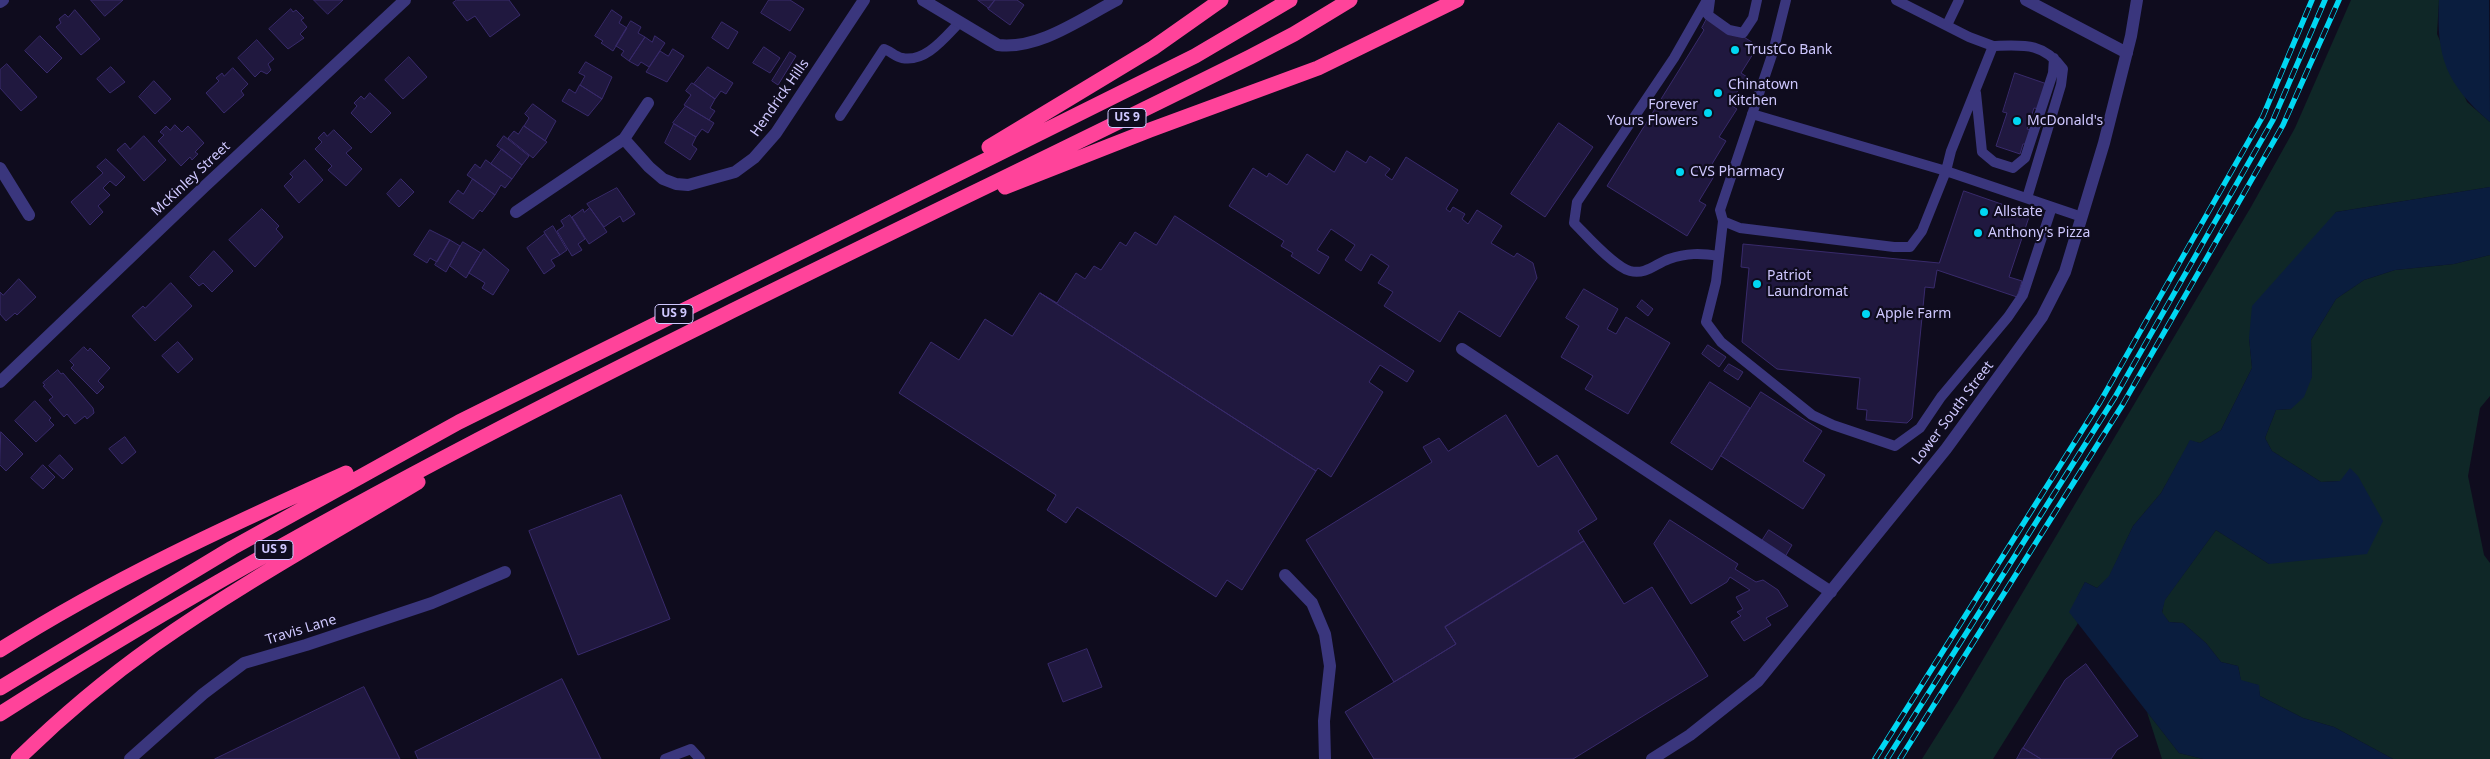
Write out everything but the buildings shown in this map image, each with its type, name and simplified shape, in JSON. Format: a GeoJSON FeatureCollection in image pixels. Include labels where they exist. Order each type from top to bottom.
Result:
{"type":"FeatureCollection","features":[{"type":"Feature","properties":{"kind":"highway"},"geometry":{"type":"LineString","coordinates":[[889,207],[1106,77],[1221,0]]}},
{"type":"Feature","properties":{"kind":"highway","name":"US 9"},"geometry":{"type":"LineString","coordinates":[[0,688],[225,552],[460,422],[1195,56],[1290,0]]}},
{"type":"Feature","properties":{"kind":"highway","name":"US 9"},"geometry":{"type":"LineString","coordinates":[[0,714],[192,597],[302,534],[556,399],[1250,57],[1294,34],[1350,0]]}},
{"type":"Feature","properties":{"kind":"highway"},"geometry":{"type":"LineString","coordinates":[[899,229],[1150,130],[1318,68],[1457,0]]}},
{"type":"Feature","properties":{"kind":"highway"},"geometry":{"type":"LineString","coordinates":[[18,759],[104,684],[154,645],[244,586],[556,399]]}},
{"type":"Feature","properties":{"kind":"highway"},"geometry":{"type":"LineString","coordinates":[[0,650],[70,607],[157,561],[460,422]]}},
{"type":"Feature","properties":{"kind":"street","name":"McKinley Street"},"geometry":{"type":"LineString","coordinates":[[0,382],[204,187],[405,0]]}},
{"type":"Feature","properties":{"kind":"street","name":"Hendrick Hills"},"geometry":{"type":"LineString","coordinates":[[624,140],[649,167],[676,184],[688,185],[735,172],[754,158],[776,133],[864,0]]}},
{"type":"Feature","properties":{"kind":"street"},"geometry":{"type":"LineString","coordinates":[[923,0],[998,45],[1012,47],[1045,38],[1117,0]]}},
{"type":"Feature","properties":{"kind":"street"},"geometry":{"type":"LineString","coordinates":[[2026,0],[2127,53]]}},
{"type":"Feature","properties":{"kind":"street","name":"Lower South Street"},"geometry":{"type":"LineString","coordinates":[[1652,759],[1690,735],[1758,681],[1946,449],[2042,317],[2065,272],[2082,217],[2104,143],[2127,53],[2137,0]]}},
{"type":"Feature","properties":{"kind":"street"},"geometry":{"type":"LineString","coordinates":[[516,212],[624,140],[648,103]]}},
{"type":"Feature","properties":{"kind":"street"},"geometry":{"type":"LineString","coordinates":[[0,168],[29,215]]}},
{"type":"Feature","properties":{"kind":"street"},"geometry":{"type":"LineString","coordinates":[[1462,349],[1831,592]]}},
{"type":"Feature","properties":{"kind":"street","name":"Travis Lane"},"geometry":{"type":"LineString","coordinates":[[130,759],[202,694],[244,663],[406,612],[505,572]]}},
{"type":"Feature","properties":{"kind":"street"},"geometry":{"type":"LineString","coordinates":[[1285,575],[1312,603],[1325,634],[1330,666],[1324,722],[1325,759]]}},
{"type":"Feature","properties":{"kind":"lane"},"geometry":{"type":"LineString","coordinates":[[1709,0],[1708,15],[1729,30],[1743,33],[1753,18],[1757,0]]}},
{"type":"Feature","properties":{"kind":"lane"},"geometry":{"type":"LineString","coordinates":[[1709,0],[1674,58],[1577,202],[1574,223],[1601,250],[1628,271],[1646,272],[1667,259],[1694,252],[1719,256]]}},
{"type":"Feature","properties":{"kind":"lane"},"geometry":{"type":"LineString","coordinates":[[1786,0],[1773,52],[1720,210],[1723,221],[1716,282],[1706,322],[1721,342],[1812,415],[1833,425],[1895,446],[1920,428],[1940,397],[2008,317],[2023,294],[2052,207]]}},
{"type":"Feature","properties":{"kind":"lane"},"geometry":{"type":"LineString","coordinates":[[1896,0],[1992,46],[2032,45],[2054,58],[2063,69],[2061,85],[2027,198]]}},
{"type":"Feature","properties":{"kind":"lane"},"geometry":{"type":"LineString","coordinates":[[1947,25],[1959,0]]}},
{"type":"Feature","properties":{"kind":"lane"},"geometry":{"type":"LineString","coordinates":[[840,116],[884,49],[901,58],[919,56],[932,50],[960,22]]}},
{"type":"Feature","properties":{"kind":"lane"},"geometry":{"type":"LineString","coordinates":[[1723,221],[1740,228],[1894,247],[1910,247],[1922,231],[1992,46]]}},
{"type":"Feature","properties":{"kind":"lane"},"geometry":{"type":"LineString","coordinates":[[1975,90],[1982,152],[1994,162],[2013,168],[2025,158],[2053,73],[2054,58]]}},
{"type":"Feature","properties":{"kind":"lane"},"geometry":{"type":"LineString","coordinates":[[1752,114],[1946,171],[2082,217]]}},
{"type":"Feature","properties":{"kind":"lane"},"geometry":{"type":"LineString","coordinates":[[665,759],[691,750],[700,759]]}},
{"type":"Feature","properties":{"kind":"green space"},"geometry":{"type":"Polygon","coordinates":[[[2351,0],[2439,0],[2437,34],[2467,102],[2490,122],[2490,187],[2336,212],[2249,338],[2252,368],[2221,430],[2200,443],[2190,441],[2161,493],[2133,526],[2109,577],[2097,588],[2085,582],[2070,612],[2078,623],[1993,759],[1922,759],[1959,700],[2251,207],[2295,128],[2351,0]]]}},
{"type":"Feature","properties":{"kind":"green space"},"geometry":{"type":"Polygon","coordinates":[[[2490,255],[2490,396],[2480,408],[2468,476],[2484,555],[2490,563],[2490,759],[2393,759],[2334,727],[2303,718],[2260,696],[2258,685],[2241,681],[2238,666],[2221,662],[2206,643],[2183,623],[2169,622],[2162,613],[2164,601],[2216,530],[2269,564],[2340,481],[2321,482],[2272,451],[2265,438],[2276,410],[2291,409],[2312,377],[2311,340],[2336,299],[2364,280],[2395,270],[2454,264],[2490,255]]]}},
{"type":"Feature","properties":{"kind":"green space"},"geometry":{"type":"Polygon","coordinates":[[[2147,712],[2179,753],[2203,759],[2162,759],[2147,712]]]}},
{"type":"Feature","properties":{"kind":"water"},"geometry":{"type":"Polygon","coordinates":[[[2439,0],[2489,0],[2490,122],[2463,95],[2447,68],[2442,54],[2440,38],[2439,0]]]}},
{"type":"Feature","properties":{"kind":"water"},"geometry":{"type":"Polygon","coordinates":[[[2490,187],[2490,255],[2454,264],[2395,270],[2364,280],[2336,299],[2311,340],[2312,377],[2304,397],[2291,409],[2276,410],[2265,438],[2272,451],[2321,482],[2340,481],[2350,468],[2358,476],[2383,521],[2367,554],[2269,564],[2216,530],[2165,600],[2162,612],[2169,622],[2183,623],[2206,643],[2221,662],[2238,666],[2241,680],[2259,685],[2260,696],[2303,718],[2334,727],[2393,759],[2203,759],[2179,753],[2069,612],[2085,582],[2097,588],[2109,576],[2133,526],[2161,493],[2190,440],[2200,443],[2221,430],[2252,368],[2249,338],[2252,306],[2336,212],[2490,187]]]}},
{"type":"Feature","properties":{"kind":"railway"},"geometry":{"type":"LineString","coordinates":[[1875,759],[2100,402],[2263,116],[2312,0]]}},
{"type":"Feature","properties":{"kind":"railway"},"geometry":{"type":"LineString","coordinates":[[1887,759],[2115,397],[2273,120],[2325,0]]}},
{"type":"Feature","properties":{"kind":"railway"},"geometry":{"type":"LineString","coordinates":[[1900,759],[2123,404],[2283,125],[2339,0]]}},
{"type":"Feature","properties":{"kind":"place","name":"TrustCo Bank"},"geometry":{"type":"Point","coordinates":[1735,50]}},
{"type":"Feature","properties":{"kind":"place","name":"Chinatown Kitchen"},"geometry":{"type":"Point","coordinates":[1718,93]}},
{"type":"Feature","properties":{"kind":"place","name":"Forever Yours Flowers"},"geometry":{"type":"Point","coordinates":[1708,113]}},
{"type":"Feature","properties":{"kind":"place","name":"McDonald's"},"geometry":{"type":"Point","coordinates":[2017,121]}},
{"type":"Feature","properties":{"kind":"place","name":"CVS Pharmacy"},"geometry":{"type":"Point","coordinates":[1680,172]}},
{"type":"Feature","properties":{"kind":"place","name":"Allstate"},"geometry":{"type":"Point","coordinates":[1984,212]}},
{"type":"Feature","properties":{"kind":"place","name":"Anthony's Pizza"},"geometry":{"type":"Point","coordinates":[1978,233]}},
{"type":"Feature","properties":{"kind":"place","name":"Patriot Laundromat"},"geometry":{"type":"Point","coordinates":[1757,284]}},
{"type":"Feature","properties":{"kind":"place","name":"Apple Farm"},"geometry":{"type":"Point","coordinates":[1866,314]}}]}
